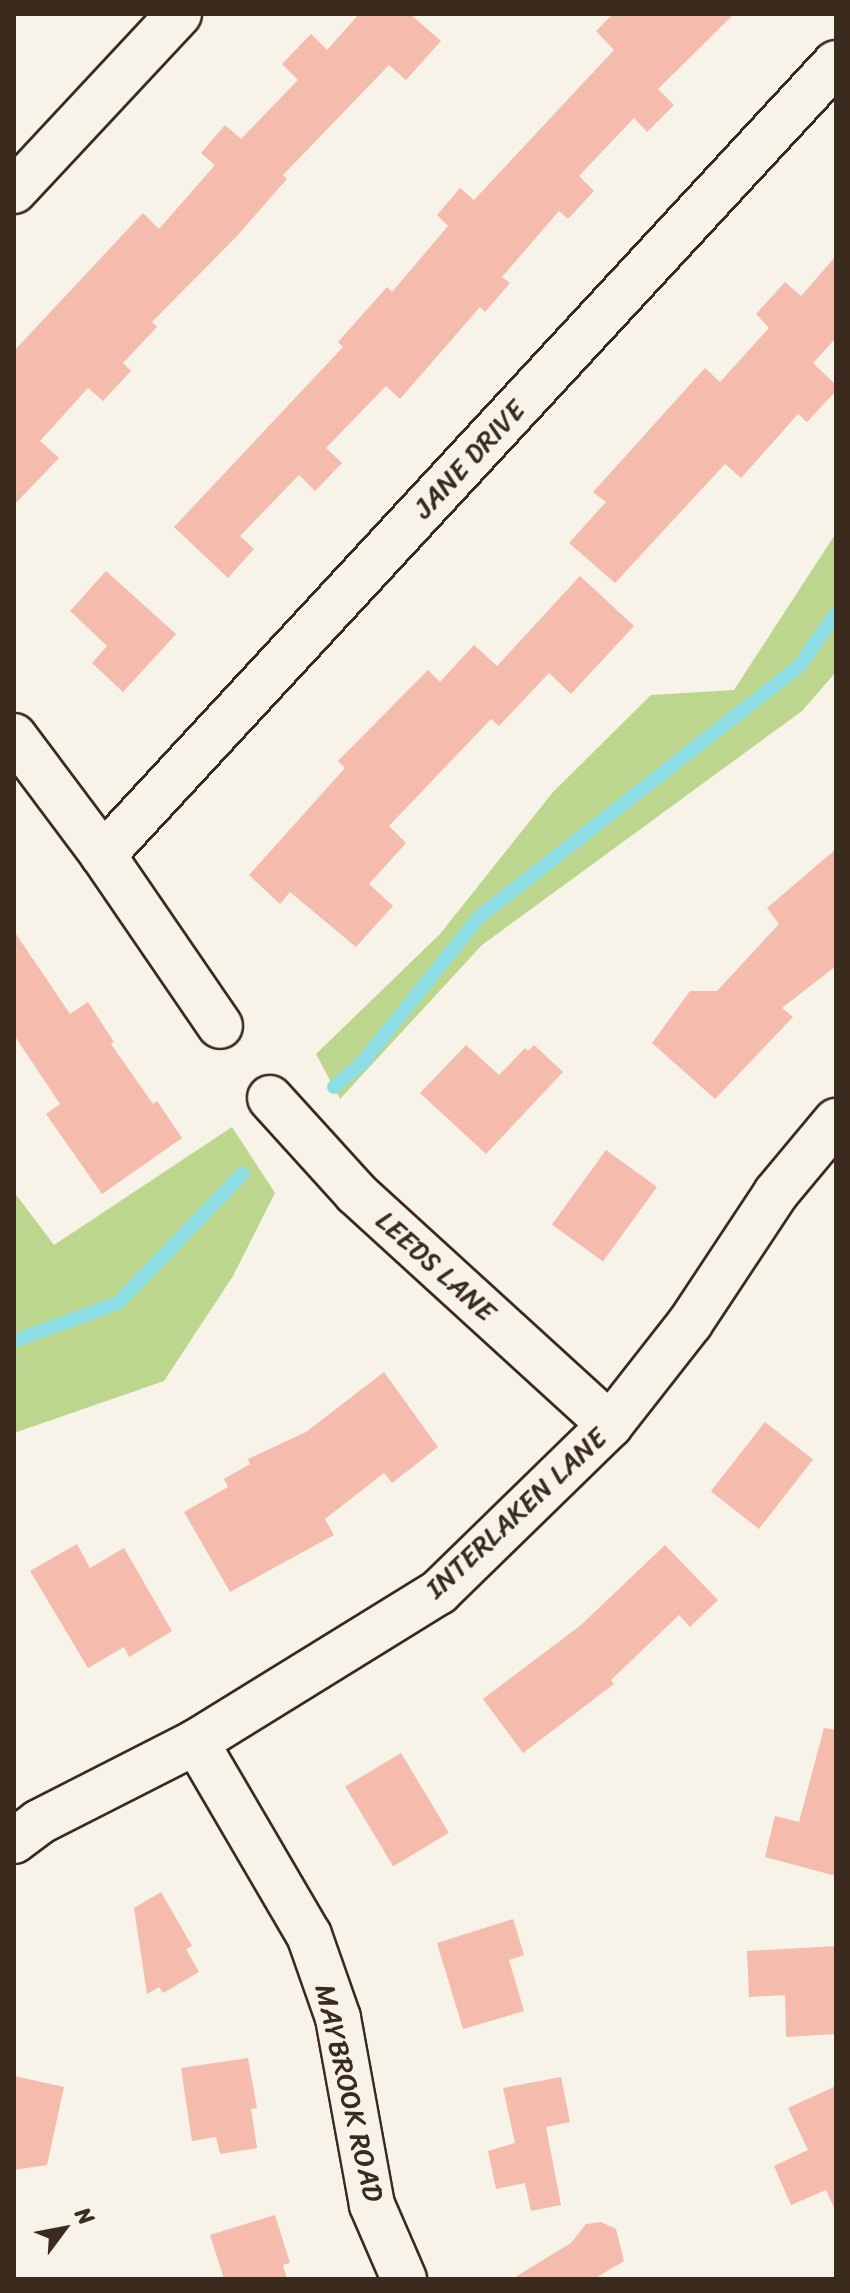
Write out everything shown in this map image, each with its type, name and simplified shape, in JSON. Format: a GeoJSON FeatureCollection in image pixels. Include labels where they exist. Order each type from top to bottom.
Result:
{"type":"FeatureCollection","features":[{"type":"Feature","properties":{"kind":"street"},"geometry":{"type":"LineString","coordinates":[[14,191],[179,14]]}},
{"type":"Feature","properties":{"kind":"street","name":"JANE DRIVE"},"geometry":{"type":"LineString","coordinates":[[103,855],[836,63]]}},
{"type":"Feature","properties":{"kind":"street"},"geometry":{"type":"LineString","coordinates":[[14,736],[103,855],[220,1026]]}},
{"type":"Feature","properties":{"kind":"street","name":"LEEDS LANE"},"geometry":{"type":"LineString","coordinates":[[270,1098],[356,1193],[610,1425]]}},
{"type":"Feature","properties":{"kind":"street","name":"INTERLAKEN LANE"},"geometry":{"type":"LineString","coordinates":[[14,1841],[39,1822],[196,1742],[439,1592],[610,1425],[690,1323],[776,1193],[836,1121]]}},
{"type":"Feature","properties":{"kind":"street","name":"MAYBROOK ROAD"},"geometry":{"type":"LineString","coordinates":[[196,1742],[309,1935],[338,2018],[372,2205],[404,2279]]}},
{"type":"Feature","properties":{"kind":"green space"},"geometry":{"type":"Polygon","coordinates":[[[836,533],[836,672],[802,711],[482,945],[340,1099],[316,1054],[440,934],[553,792],[651,695],[734,690],[836,533]]]}},
{"type":"Feature","properties":{"kind":"green space"},"geometry":{"type":"Polygon","coordinates":[[[232,1127],[275,1193],[233,1276],[164,1381],[14,1433],[14,1192],[54,1245],[232,1127]]]}},
{"type":"Feature","properties":{"kind":"building"},"geometry":{"type":"Polygon","coordinates":[[[359,14],[410,14],[441,41],[406,80],[389,65],[283,175],[287,179],[237,236],[152,322],[157,327],[123,363],[131,371],[103,401],[88,388],[40,441],[59,458],[14,505],[14,351],[143,213],[159,229],[215,165],[201,153],[225,125],[241,139],[298,80],[282,64],[311,34],[327,50],[359,14]]]}},
{"type":"Feature","properties":{"kind":"building"},"geometry":{"type":"Polygon","coordinates":[[[613,14],[734,14],[658,89],[674,105],[647,132],[634,118],[579,176],[594,191],[568,219],[559,211],[502,277],[510,283],[485,312],[480,307],[400,399],[386,386],[326,448],[342,463],[315,491],[299,475],[240,536],[254,549],[228,578],[174,527],[343,347],[338,342],[387,287],[392,292],[448,226],[437,215],[460,188],[474,200],[614,50],[596,31],[613,14]]]}},
{"type":"Feature","properties":{"kind":"building"},"geometry":{"type":"Polygon","coordinates":[[[836,256],[836,338],[813,363],[836,385],[836,391],[807,422],[798,414],[741,478],[725,464],[615,583],[569,543],[606,502],[593,492],[705,368],[720,382],[769,328],[756,314],[785,282],[801,296],[836,256]]]}},
{"type":"Feature","properties":{"kind":"building"},"geometry":{"type":"Polygon","coordinates":[[[106,571],[176,634],[123,692],[92,663],[107,646],[70,611],[106,571]]]}},
{"type":"Feature","properties":{"kind":"building"},"geometry":{"type":"Polygon","coordinates":[[[580,576],[634,626],[571,694],[549,673],[499,726],[491,719],[389,826],[406,843],[369,884],[393,906],[356,947],[290,892],[280,904],[249,875],[345,768],[338,761],[428,670],[440,682],[474,645],[497,666],[580,576]]]}},
{"type":"Feature","properties":{"kind":"building"},"geometry":{"type":"Polygon","coordinates":[[[836,849],[836,966],[782,1008],[793,1017],[715,1099],[652,1043],[690,991],[717,991],[779,924],[767,908],[836,849]]]}},
{"type":"Feature","properties":{"kind":"building"},"geometry":{"type":"Polygon","coordinates":[[[14,931],[70,1014],[88,1002],[114,1042],[111,1044],[153,1104],[157,1101],[182,1138],[102,1194],[46,1114],[60,1104],[14,1035],[14,931]]]}},
{"type":"Feature","properties":{"kind":"building"},"geometry":{"type":"Polygon","coordinates":[[[466,1045],[499,1075],[525,1048],[528,1051],[534,1045],[563,1072],[486,1154],[420,1093],[466,1045]]]}},
{"type":"Feature","properties":{"kind":"building"},"geometry":{"type":"Polygon","coordinates":[[[606,1150],[657,1187],[603,1261],[552,1224],[606,1150]]]}},
{"type":"Feature","properties":{"kind":"building"},"geometry":{"type":"Polygon","coordinates":[[[384,1372],[438,1447],[392,1483],[384,1473],[325,1519],[334,1535],[230,1592],[184,1512],[228,1487],[224,1479],[250,1464],[248,1459],[306,1432],[384,1372]]]}},
{"type":"Feature","properties":{"kind":"building"},"geometry":{"type":"Polygon","coordinates":[[[765,1422],[813,1460],[759,1529],[711,1491],[765,1422]]]}},
{"type":"Feature","properties":{"kind":"building"},"geometry":{"type":"Polygon","coordinates":[[[77,1544],[90,1568],[124,1548],[172,1631],[129,1657],[124,1647],[88,1668],[30,1571],[77,1544]]]}},
{"type":"Feature","properties":{"kind":"building"},"geometry":{"type":"Polygon","coordinates":[[[665,1545],[718,1600],[690,1627],[679,1615],[611,1680],[614,1684],[523,1753],[483,1699],[581,1625],[665,1545]]]}},
{"type":"Feature","properties":{"kind":"building"},"geometry":{"type":"Polygon","coordinates":[[[824,1728],[836,1730],[836,1876],[765,1857],[775,1816],[799,1822],[824,1728]]]}},
{"type":"Feature","properties":{"kind":"building"},"geometry":{"type":"Polygon","coordinates":[[[401,1753],[449,1833],[393,1866],[345,1786],[401,1753]]]}},
{"type":"Feature","properties":{"kind":"building"},"geometry":{"type":"Polygon","coordinates":[[[161,1892],[192,1946],[186,1949],[199,1972],[163,1993],[159,1987],[147,1994],[134,1908],[161,1892]]]}},
{"type":"Feature","properties":{"kind":"building"},"geometry":{"type":"Polygon","coordinates":[[[513,1919],[524,1955],[509,1960],[524,2011],[463,2029],[437,1943],[513,1919]]]}},
{"type":"Feature","properties":{"kind":"building"},"geometry":{"type":"Polygon","coordinates":[[[836,1946],[836,2034],[786,2037],[785,1995],[749,1997],[747,1951],[836,1946]]]}},
{"type":"Feature","properties":{"kind":"building"},"geometry":{"type":"Polygon","coordinates":[[[248,2058],[257,2108],[251,2109],[257,2148],[220,2154],[216,2137],[192,2141],[181,2068],[248,2058]]]}},
{"type":"Feature","properties":{"kind":"building"},"geometry":{"type":"Polygon","coordinates":[[[14,2076],[64,2087],[47,2165],[14,2170],[14,2076]]]}},
{"type":"Feature","properties":{"kind":"building"},"geometry":{"type":"Polygon","coordinates":[[[561,2077],[570,2122],[546,2127],[561,2205],[531,2211],[525,2183],[496,2189],[488,2151],[515,2143],[503,2088],[561,2077]]]}},
{"type":"Feature","properties":{"kind":"building"},"geometry":{"type":"Polygon","coordinates":[[[836,2086],[836,2212],[826,2190],[791,2205],[774,2166],[808,2150],[788,2108],[836,2086]]]}},
{"type":"Feature","properties":{"kind":"building"},"geometry":{"type":"Polygon","coordinates":[[[275,2215],[290,2263],[283,2265],[287,2279],[224,2279],[210,2235],[275,2215]]]}},
{"type":"Feature","properties":{"kind":"building"},"geometry":{"type":"Polygon","coordinates":[[[601,2222],[616,2229],[624,2261],[594,2279],[512,2279],[571,2243],[586,2224],[601,2222]]]}},
{"type":"Feature","properties":{"kind":"waterway"},"geometry":{"type":"LineString","coordinates":[[334,1087],[362,1063],[479,917],[800,665],[836,613]]}},
{"type":"Feature","properties":{"kind":"waterway"},"geometry":{"type":"LineString","coordinates":[[14,1341],[118,1303],[242,1174]]}}]}
